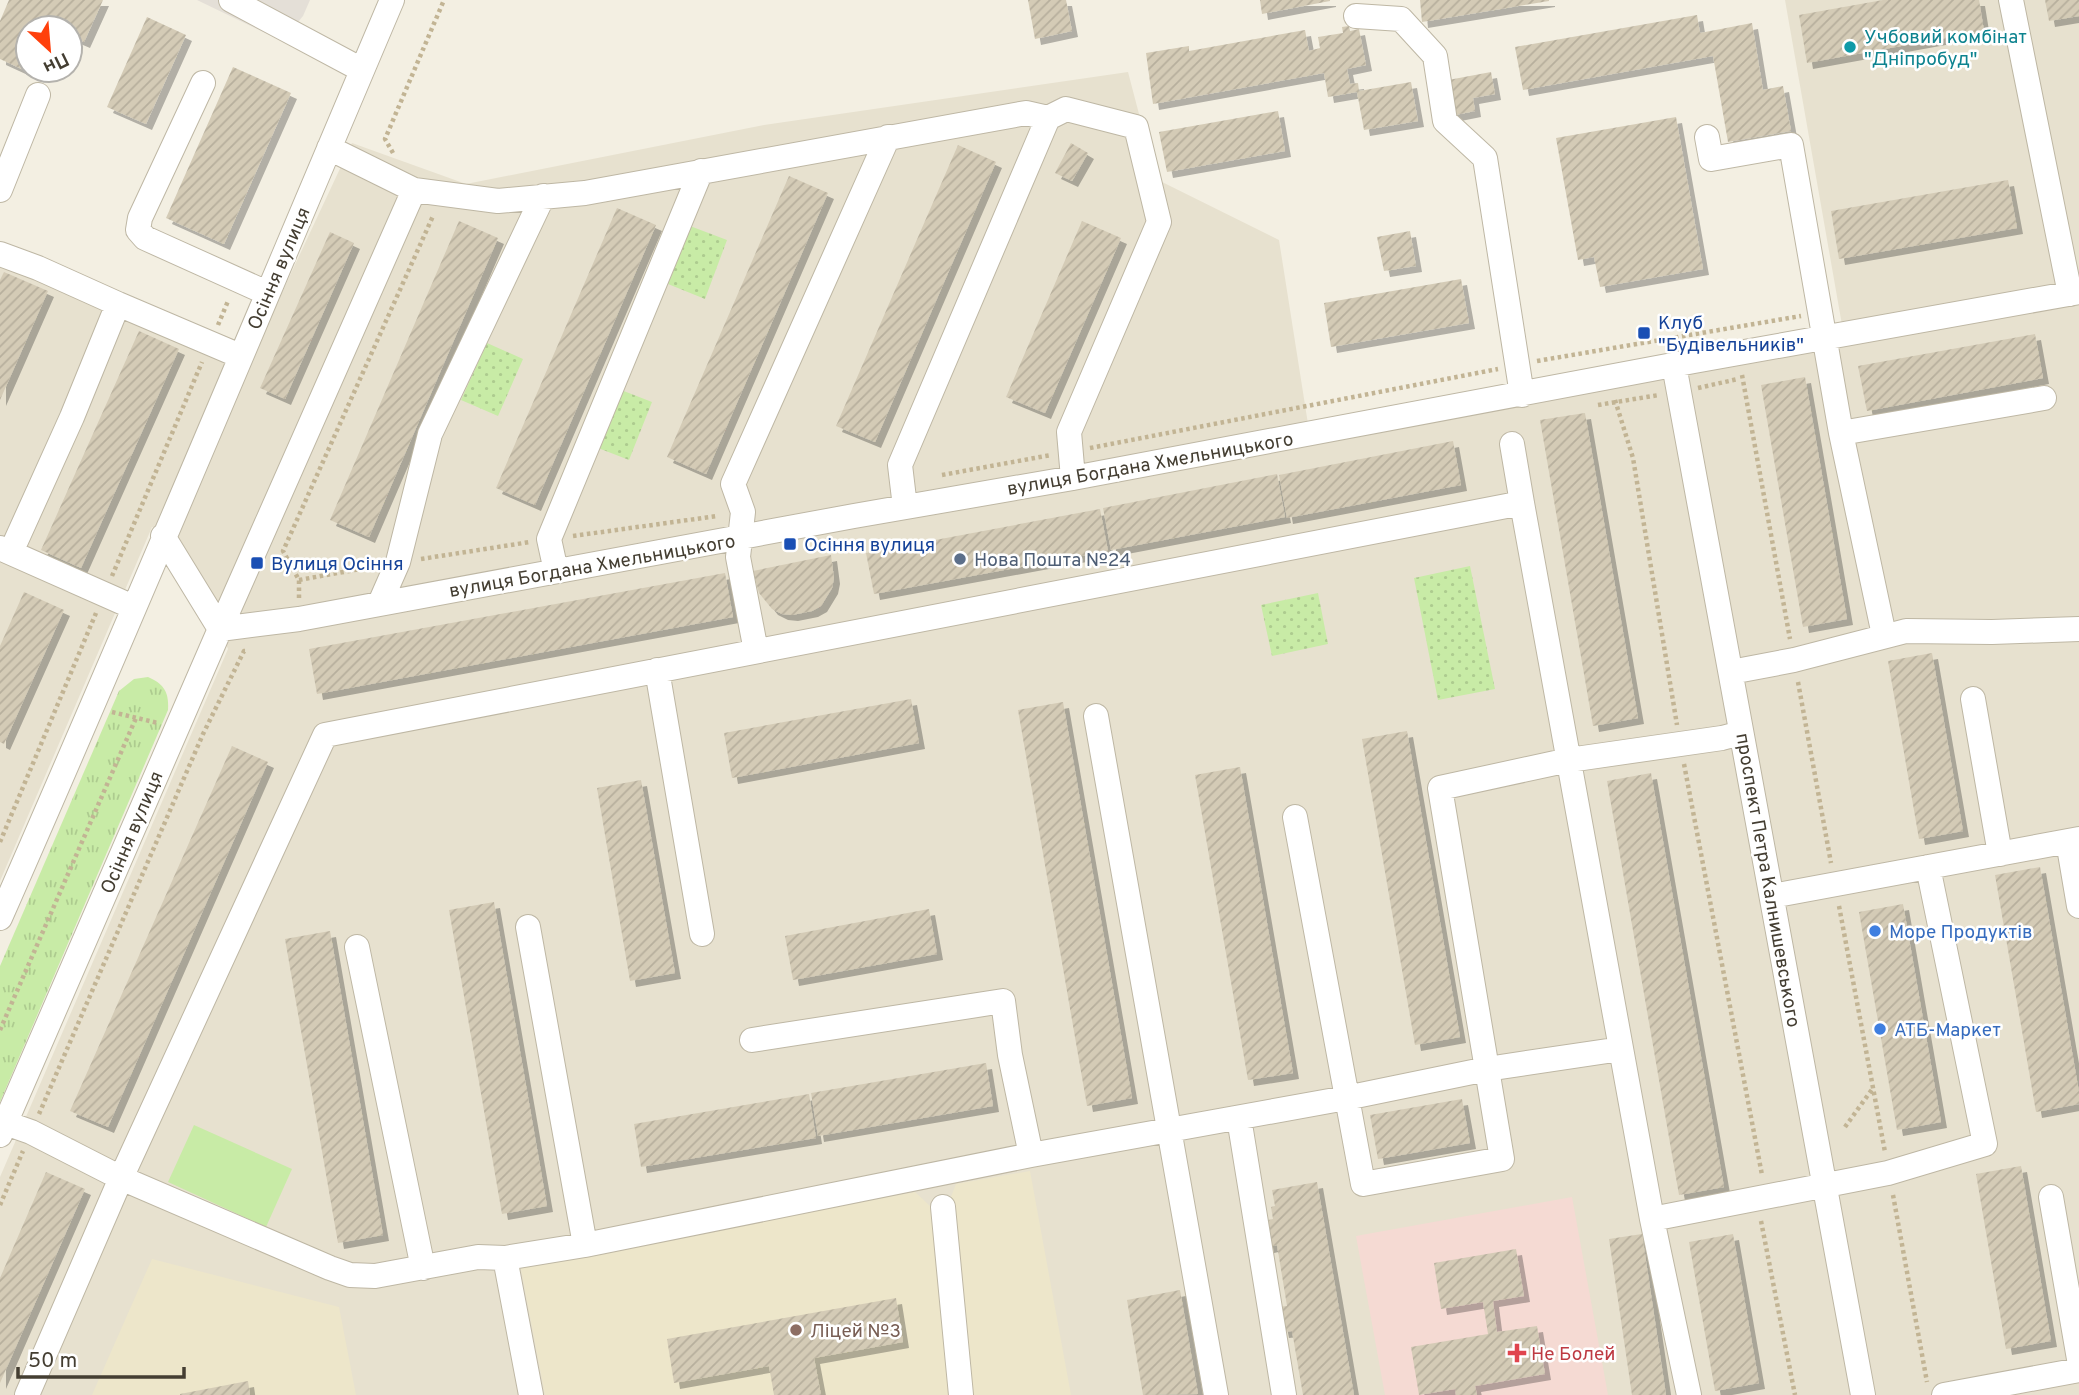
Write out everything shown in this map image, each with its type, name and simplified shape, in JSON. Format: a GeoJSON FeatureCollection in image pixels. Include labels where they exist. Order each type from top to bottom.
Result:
{"type":"FeatureCollection","features":[{"type":"Feature","properties":{"kind":"street"},"geometry":{"type":"LineString","coordinates":[[231,0],[362,69]]}},
{"type":"Feature","properties":{"kind":"street","name":"Осіння вулиця"},"geometry":{"type":"LineString","coordinates":[[0,918],[93,707],[163,536],[392,0]]}},
{"type":"Feature","properties":{"kind":"street"},"geometry":{"type":"LineString","coordinates":[[2011,0],[2075,293]]}},
{"type":"Feature","properties":{"kind":"street"},"geometry":{"type":"LineString","coordinates":[[1356,16],[1401,19],[1435,56],[1446,121],[1485,158],[1522,395]]}},
{"type":"Feature","properties":{"kind":"street"},"geometry":{"type":"LineString","coordinates":[[203,83],[140,218],[138,230],[145,238],[267,293]]}},
{"type":"Feature","properties":{"kind":"street"},"geometry":{"type":"LineString","coordinates":[[0,190],[38,95]]}},
{"type":"Feature","properties":{"kind":"street"},"geometry":{"type":"LineString","coordinates":[[329,148],[414,190],[498,201],[585,193],[1026,113],[1048,118],[1066,109],[1136,127],[1159,222],[1069,432],[1073,478]]}},
{"type":"Feature","properties":{"kind":"street"},"geometry":{"type":"LineString","coordinates":[[905,507],[900,465],[1048,118]]}},
{"type":"Feature","properties":{"kind":"street"},"geometry":{"type":"LineString","coordinates":[[1707,136],[1711,159],[1791,145],[1840,433],[1884,635]]}},
{"type":"Feature","properties":{"kind":"street"},"geometry":{"type":"LineString","coordinates":[[756,651],[738,557],[743,512],[733,484],[888,137]]}},
{"type":"Feature","properties":{"kind":"street"},"geometry":{"type":"LineString","coordinates":[[556,571],[549,539],[701,171]]}},
{"type":"Feature","properties":{"kind":"street","name":"Осіння вулиця"},"geometry":{"type":"LineString","coordinates":[[2,1126],[414,190]]}},
{"type":"Feature","properties":{"kind":"street"},"geometry":{"type":"LineString","coordinates":[[380,603],[398,562],[430,434],[542,197]]}},
{"type":"Feature","properties":{"kind":"street"},"geometry":{"type":"LineString","coordinates":[[0,254],[240,355]]}},
{"type":"Feature","properties":{"kind":"street","name":"вулиця Богдана Хмельницького"},"geometry":{"type":"LineString","coordinates":[[219,629],[299,619],[1522,395],[1674,365],[1823,325],[2075,293]]}},
{"type":"Feature","properties":{"kind":"street"},"geometry":{"type":"LineString","coordinates":[[118,304],[72,417],[5,550],[133,607]]}},
{"type":"Feature","properties":{"kind":"street","name":"проспект Петра Калнишевського"},"geometry":{"type":"LineString","coordinates":[[1674,365],[1825,1185],[1857,1394]]}},
{"type":"Feature","properties":{"kind":"street"},"geometry":{"type":"LineString","coordinates":[[1840,433],[2043,398]]}},
{"type":"Feature","properties":{"kind":"street"},"geometry":{"type":"LineString","coordinates":[[1512,444],[1652,1219],[1689,1395]]}},
{"type":"Feature","properties":{"kind":"street"},"geometry":{"type":"LineString","coordinates":[[27,1395],[121,1178],[325,735],[1522,503]]}},
{"type":"Feature","properties":{"kind":"street"},"geometry":{"type":"LineString","coordinates":[[163,536],[219,629]]}},
{"type":"Feature","properties":{"kind":"street"},"geometry":{"type":"LineString","coordinates":[[1731,672],[1794,660],[1906,631],[2079,629]]}},
{"type":"Feature","properties":{"kind":"street"},"geometry":{"type":"LineString","coordinates":[[657,670],[702,934]]}},
{"type":"Feature","properties":{"kind":"street"},"geometry":{"type":"LineString","coordinates":[[1972,699],[2000,854]]}},
{"type":"Feature","properties":{"kind":"street"},"geometry":{"type":"LineString","coordinates":[[1096,716],[1216,1395]]}},
{"type":"Feature","properties":{"kind":"street"},"geometry":{"type":"LineString","coordinates":[[1295,817],[1363,1184],[1502,1159],[1440,788],[1569,760],[1741,733]]}},
{"type":"Feature","properties":{"kind":"street"},"geometry":{"type":"LineString","coordinates":[[1772,896],[2073,840],[2079,906]]}},
{"type":"Feature","properties":{"kind":"street"},"geometry":{"type":"LineString","coordinates":[[1652,1219],[1760,1191],[1825,1185],[1888,1172],[1985,1144],[1928,867]]}},
{"type":"Feature","properties":{"kind":"street"},"geometry":{"type":"LineString","coordinates":[[528,927],[585,1245]]}},
{"type":"Feature","properties":{"kind":"street"},"geometry":{"type":"LineString","coordinates":[[357,947],[423,1268]]}},
{"type":"Feature","properties":{"kind":"street"},"geometry":{"type":"LineString","coordinates":[[752,1040],[1003,1001],[1010,1055],[1031,1155]]}},
{"type":"Feature","properties":{"kind":"street"},"geometry":{"type":"LineString","coordinates":[[2,1126],[31,1132],[121,1178],[350,1275],[375,1276],[478,1257],[505,1258],[585,1245],[1031,1155],[1346,1098],[1487,1069],[1621,1049]]}},
{"type":"Feature","properties":{"kind":"street"},"geometry":{"type":"LineString","coordinates":[[1239,1118],[1284,1395]]}},
{"type":"Feature","properties":{"kind":"street"},"geometry":{"type":"LineString","coordinates":[[2050,1197],[2079,1359]]}},
{"type":"Feature","properties":{"kind":"street"},"geometry":{"type":"LineString","coordinates":[[943,1207],[961,1395]]}},
{"type":"Feature","properties":{"kind":"street"},"geometry":{"type":"LineString","coordinates":[[505,1258],[531,1395]]}},
{"type":"Feature","properties":{"kind":"street"},"geometry":{"type":"LineString","coordinates":[[1944,1395],[2024,1388],[2079,1370]]}},
{"type":"Feature","properties":{"kind":"path"},"geometry":{"type":"LineString","coordinates":[[0,842],[238,279]]}},
{"type":"Feature","properties":{"kind":"path"},"geometry":{"type":"LineString","coordinates":[[940,475],[1609,347],[1823,325]]}},
{"type":"Feature","properties":{"kind":"path"},"geometry":{"type":"LineString","coordinates":[[1615,402],[1633,458],[1795,1395]]}},
{"type":"Feature","properties":{"kind":"path"},"geometry":{"type":"LineString","coordinates":[[299,580],[398,562],[743,512]]}},
{"type":"Feature","properties":{"kind":"path"},"geometry":{"type":"LineString","coordinates":[[0,1205],[203,734],[244,651]]}},
{"type":"Feature","properties":{"kind":"path"},"geometry":{"type":"LineString","coordinates":[[60,699],[177,727]]}},
{"type":"Feature","properties":{"kind":"path"},"geometry":{"type":"LineString","coordinates":[[0,1030],[136,718]]}},
{"type":"Feature","properties":{"kind":"path"},"geometry":{"type":"LineString","coordinates":[[1845,1127],[1873,1088]]}},
{"type":"Feature","properties":{"kind":"shaded area"},"geometry":{"type":"Polygon","coordinates":[[[197,0],[310,0],[303,16],[282,41],[197,0]]]}},
{"type":"Feature","properties":{"kind":"shaded area"},"geometry":{"type":"Polygon","coordinates":[[[1785,0],[2079,0],[2079,1395],[0,1395],[0,1177],[228,649],[181,541],[152,527],[0,881],[0,247],[256,348],[352,143],[466,184],[764,125],[1128,72],[1156,179],[1279,240],[1311,443],[1845,342],[1785,0]]]}},
{"type":"Feature","properties":{"kind":"shaded area","name":"Ліцей №3"},"geometry":{"type":"Polygon","coordinates":[[[1030,1171],[1071,1395],[545,1395],[520,1264],[915,1192],[930,1206],[949,1202],[956,1184],[1030,1171]]]}},
{"type":"Feature","properties":{"kind":"shaded area"},"geometry":{"type":"Polygon","coordinates":[[[1572,1197],[1608,1395],[1385,1395],[1356,1236],[1572,1197]]]}},
{"type":"Feature","properties":{"kind":"shaded area"},"geometry":{"type":"Polygon","coordinates":[[[152,1259],[339,1307],[356,1395],[92,1395],[152,1259]]]}},
{"type":"Feature","properties":{"kind":"green space"},"geometry":{"type":"Polygon","coordinates":[[[690,226],[727,240],[705,299],[668,284],[690,226]]]}},
{"type":"Feature","properties":{"kind":"green space"},"geometry":{"type":"Polygon","coordinates":[[[487,343],[523,359],[498,416],[461,400],[487,343]]]}},
{"type":"Feature","properties":{"kind":"green space"},"geometry":{"type":"Polygon","coordinates":[[[616,388],[652,402],[629,460],[593,446],[616,388]]]}},
{"type":"Feature","properties":{"kind":"green space"},"geometry":{"type":"Polygon","coordinates":[[[1470,566],[1495,689],[1438,700],[1414,578],[1470,566]]]}},
{"type":"Feature","properties":{"kind":"green space"},"geometry":{"type":"Polygon","coordinates":[[[1318,593],[1328,644],[1272,656],[1261,605],[1318,593]]]}},
{"type":"Feature","properties":{"kind":"green space"},"geometry":{"type":"Polygon","coordinates":[[[148,677],[164,689],[168,698],[168,710],[0,1102],[0,966],[119,691],[134,679],[148,677]]]}},
{"type":"Feature","properties":{"kind":"green space"},"geometry":{"type":"Polygon","coordinates":[[[194,1125],[292,1169],[266,1227],[168,1182],[194,1125]]]}},
{"type":"Feature","properties":{"kind":"building"},"geometry":{"type":"Polygon","coordinates":[[[9,0],[103,0],[84,42],[84,14],[14,14],[14,65],[0,59],[0,21],[9,0]]]}},
{"type":"Feature","properties":{"kind":"building"},"geometry":{"type":"Polygon","coordinates":[[[1028,0],[1066,0],[1072,31],[1035,39],[1028,0]]]}},
{"type":"Feature","properties":{"kind":"building"},"geometry":{"type":"Polygon","coordinates":[[[1260,0],[1330,0],[1330,1],[1262,14],[1260,0]]]}},
{"type":"Feature","properties":{"kind":"building"},"geometry":{"type":"Polygon","coordinates":[[[1420,0],[1549,0],[1549,1],[1422,22],[1420,0]]]}},
{"type":"Feature","properties":{"kind":"building","name":"Учбовий комбінат \"Дніпробуд\""},"geometry":{"type":"Polygon","coordinates":[[[1883,0],[1979,0],[1984,31],[1807,63],[1799,15],[1883,0]]]}},
{"type":"Feature","properties":{"kind":"building"},"geometry":{"type":"Polygon","coordinates":[[[2045,0],[2079,0],[2079,16],[2049,21],[2045,0]]]}},
{"type":"Feature","properties":{"kind":"building"},"geometry":{"type":"Polygon","coordinates":[[[1697,15],[1700,33],[1752,23],[1763,90],[1783,86],[1791,131],[1728,142],[1713,56],[1523,90],[1515,47],[1697,15]]]}},
{"type":"Feature","properties":{"kind":"building"},"geometry":{"type":"Polygon","coordinates":[[[147,17],[186,35],[146,124],[107,107],[147,17]]]}},
{"type":"Feature","properties":{"kind":"building"},"geometry":{"type":"Polygon","coordinates":[[[1349,26],[1350,31],[1359,29],[1366,65],[1347,69],[1350,84],[1358,83],[1359,91],[1411,82],[1418,121],[1364,130],[1357,92],[1328,97],[1324,73],[1153,104],[1146,53],[1189,46],[1189,51],[1305,30],[1309,51],[1320,48],[1318,37],[1343,33],[1342,27],[1349,26]]]}},
{"type":"Feature","properties":{"kind":"building"},"geometry":{"type":"Polygon","coordinates":[[[233,67],[291,93],[224,244],[166,218],[233,67]]]}},
{"type":"Feature","properties":{"kind":"building"},"geometry":{"type":"Polygon","coordinates":[[[1491,72],[1495,94],[1473,98],[1475,111],[1450,116],[1443,81],[1491,72]]]}},
{"type":"Feature","properties":{"kind":"building"},"geometry":{"type":"Polygon","coordinates":[[[1278,111],[1285,151],[1167,172],[1159,132],[1278,111]]]}},
{"type":"Feature","properties":{"kind":"building"},"geometry":{"type":"Polygon","coordinates":[[[1676,117],[1703,269],[1600,287],[1594,257],[1578,260],[1556,138],[1676,117]]]}},
{"type":"Feature","properties":{"kind":"building"},"geometry":{"type":"Polygon","coordinates":[[[1071,143],[1088,153],[1072,181],[1055,173],[1071,143]]]}},
{"type":"Feature","properties":{"kind":"building"},"geometry":{"type":"Polygon","coordinates":[[[958,145],[996,162],[875,442],[836,426],[958,145]]]}},
{"type":"Feature","properties":{"kind":"building"},"geometry":{"type":"Polygon","coordinates":[[[789,176],[828,193],[706,474],[667,457],[789,176]]]}},
{"type":"Feature","properties":{"kind":"building"},"geometry":{"type":"Polygon","coordinates":[[[2008,180],[2017,228],[1839,259],[1831,211],[2008,180]]]}},
{"type":"Feature","properties":{"kind":"building"},"geometry":{"type":"Polygon","coordinates":[[[617,208],[656,225],[535,505],[496,488],[617,208]]]}},
{"type":"Feature","properties":{"kind":"building"},"geometry":{"type":"Polygon","coordinates":[[[459,221],[498,238],[369,537],[330,520],[459,221]]]}},
{"type":"Feature","properties":{"kind":"building"},"geometry":{"type":"Polygon","coordinates":[[[1082,221],[1121,238],[1045,413],[1006,397],[1082,221]]]}},
{"type":"Feature","properties":{"kind":"building"},"geometry":{"type":"Polygon","coordinates":[[[1410,231],[1416,266],[1384,271],[1377,237],[1410,231]]]}},
{"type":"Feature","properties":{"kind":"building"},"geometry":{"type":"Polygon","coordinates":[[[330,232],[354,243],[285,399],[260,388],[330,232]]]}},
{"type":"Feature","properties":{"kind":"building"},"geometry":{"type":"Polygon","coordinates":[[[4,272],[48,291],[0,400],[0,280],[4,272]]]}},
{"type":"Feature","properties":{"kind":"building"},"geometry":{"type":"Polygon","coordinates":[[[1461,279],[1469,323],[1331,347],[1324,303],[1461,279]]]}},
{"type":"Feature","properties":{"kind":"building"},"geometry":{"type":"Polygon","coordinates":[[[139,331],[179,349],[81,568],[41,550],[139,331]]]}},
{"type":"Feature","properties":{"kind":"building"},"geometry":{"type":"Polygon","coordinates":[[[2035,334],[2043,378],[1867,411],[1858,366],[2035,334]]]}},
{"type":"Feature","properties":{"kind":"building"},"geometry":{"type":"Polygon","coordinates":[[[1805,377],[1847,619],[1803,627],[1761,385],[1805,377]]]}},
{"type":"Feature","properties":{"kind":"building"},"geometry":{"type":"Polygon","coordinates":[[[1585,413],[1638,718],[1593,726],[1540,420],[1585,413]]]}},
{"type":"Feature","properties":{"kind":"building"},"geometry":{"type":"Polygon","coordinates":[[[1453,441],[1461,485],[1287,518],[1279,475],[1453,441]]]}},
{"type":"Feature","properties":{"kind":"building"},"geometry":{"type":"Polygon","coordinates":[[[1277,474],[1285,517],[1111,550],[1103,508],[1277,474]]]}},
{"type":"Feature","properties":{"kind":"building"},"geometry":{"type":"Polygon","coordinates":[[[1100,509],[1108,551],[874,594],[866,553],[1100,509]]]}},
{"type":"Feature","properties":{"kind":"building"},"geometry":{"type":"Polygon","coordinates":[[[831,555],[834,578],[832,588],[821,606],[812,611],[782,614],[772,609],[759,593],[753,571],[831,555]]]}},
{"type":"Feature","properties":{"kind":"building"},"geometry":{"type":"Polygon","coordinates":[[[725,573],[733,617],[317,694],[309,649],[725,573]]]}},
{"type":"Feature","properties":{"kind":"building"},"geometry":{"type":"Polygon","coordinates":[[[24,592],[64,610],[4,744],[0,742],[0,646],[24,592]]]}},
{"type":"Feature","properties":{"kind":"building"},"geometry":{"type":"Polygon","coordinates":[[[1932,653],[1963,831],[1919,839],[1888,661],[1932,653]]]}},
{"type":"Feature","properties":{"kind":"building"},"geometry":{"type":"Polygon","coordinates":[[[911,699],[919,743],[732,778],[724,733],[911,699]]]}},
{"type":"Feature","properties":{"kind":"building"},"geometry":{"type":"Polygon","coordinates":[[[1063,702],[1132,1098],[1087,1106],[1018,710],[1063,702]]]}},
{"type":"Feature","properties":{"kind":"building"},"geometry":{"type":"Polygon","coordinates":[[[1407,731],[1460,1037],[1415,1045],[1362,739],[1407,731]]]}},
{"type":"Feature","properties":{"kind":"building"},"geometry":{"type":"Polygon","coordinates":[[[232,746],[268,762],[108,1127],[70,1111],[232,746]]]}},
{"type":"Feature","properties":{"kind":"building"},"geometry":{"type":"Polygon","coordinates":[[[1240,767],[1293,1073],[1248,1080],[1195,775],[1240,767]]]}},
{"type":"Feature","properties":{"kind":"building"},"geometry":{"type":"Polygon","coordinates":[[[1651,773],[1724,1187],[1679,1195],[1607,781],[1651,773]]]}},
{"type":"Feature","properties":{"kind":"building"},"geometry":{"type":"Polygon","coordinates":[[[641,780],[675,973],[630,981],[597,788],[641,780]]]}},
{"type":"Feature","properties":{"kind":"building"},"geometry":{"type":"Polygon","coordinates":[[[2040,867],[2079,1104],[2036,1112],[1995,875],[2040,867]]]}},
{"type":"Feature","properties":{"kind":"building"},"geometry":{"type":"Polygon","coordinates":[[[494,902],[547,1206],[502,1214],[449,910],[494,902]]]}},
{"type":"Feature","properties":{"kind":"building"},"geometry":{"type":"Polygon","coordinates":[[[1903,904],[1941,1122],[1897,1130],[1859,912],[1903,904]]]}},
{"type":"Feature","properties":{"kind":"building"},"geometry":{"type":"Polygon","coordinates":[[[929,909],[937,954],[793,980],[785,936],[929,909]]]}},
{"type":"Feature","properties":{"kind":"building"},"geometry":{"type":"Polygon","coordinates":[[[330,931],[383,1235],[338,1243],[285,939],[330,931]]]}},
{"type":"Feature","properties":{"kind":"building"},"geometry":{"type":"Polygon","coordinates":[[[986,1063],[993,1106],[818,1136],[811,1093],[986,1063]]]}},
{"type":"Feature","properties":{"kind":"building"},"geometry":{"type":"Polygon","coordinates":[[[809,1094],[816,1138],[641,1167],[634,1124],[809,1094]]]}},
{"type":"Feature","properties":{"kind":"building"},"geometry":{"type":"Polygon","coordinates":[[[1462,1099],[1470,1143],[1378,1159],[1370,1115],[1462,1099]]]}},
{"type":"Feature","properties":{"kind":"building"},"geometry":{"type":"Polygon","coordinates":[[[2021,1166],[2051,1341],[2006,1349],[1976,1174],[2021,1166]]]}},
{"type":"Feature","properties":{"kind":"building"},"geometry":{"type":"Polygon","coordinates":[[[46,1172],[85,1189],[0,1383],[0,1278],[46,1172]]]}},
{"type":"Feature","properties":{"kind":"building"},"geometry":{"type":"Polygon","coordinates":[[[1317,1182],[1354,1395],[1303,1395],[1292,1331],[1283,1332],[1278,1307],[1287,1306],[1277,1245],[1268,1247],[1263,1221],[1273,1219],[1271,1207],[1275,1206],[1272,1190],[1317,1182]]]}},
{"type":"Feature","properties":{"kind":"building"},"geometry":{"type":"Polygon","coordinates":[[[1642,1234],[1666,1395],[1632,1395],[1609,1239],[1642,1234]]]}},
{"type":"Feature","properties":{"kind":"building"},"geometry":{"type":"Polygon","coordinates":[[[1733,1234],[1759,1383],[1715,1391],[1689,1242],[1733,1234]]]}},
{"type":"Feature","properties":{"kind":"building"},"geometry":{"type":"Polygon","coordinates":[[[1516,1249],[1524,1296],[1493,1301],[1497,1332],[1537,1326],[1545,1374],[1475,1386],[1477,1395],[1456,1395],[1455,1389],[1419,1395],[1411,1347],[1488,1334],[1483,1302],[1441,1309],[1434,1263],[1516,1249]]]}},
{"type":"Feature","properties":{"kind":"building"},"geometry":{"type":"Polygon","coordinates":[[[1180,1290],[1198,1394],[1143,1395],[1127,1300],[1180,1290]]]}},
{"type":"Feature","properties":{"kind":"building"},"geometry":{"type":"Polygon","coordinates":[[[896,1298],[903,1342],[814,1358],[821,1395],[774,1395],[769,1366],[674,1383],[667,1339],[896,1298]]]}},
{"type":"Feature","properties":{"kind":"building"},"geometry":{"type":"Polygon","coordinates":[[[248,1381],[250,1395],[180,1395],[180,1394],[248,1381]]]}},
{"type":"Feature","properties":{"kind":"place","name":"Учбовий комбінат \"Дніпробуд\""},"geometry":{"type":"Point","coordinates":[1850,47]}},
{"type":"Feature","properties":{"kind":"place","name":"Клуб \"Будівельників\""},"geometry":{"type":"Point","coordinates":[1644,333]}},
{"type":"Feature","properties":{"kind":"place","name":"Осіння вулиця"},"geometry":{"type":"Point","coordinates":[790,544]}},
{"type":"Feature","properties":{"kind":"place","name":"Нова Пошта №24"},"geometry":{"type":"Point","coordinates":[960,559]}},
{"type":"Feature","properties":{"kind":"place","name":"Вулиця Осіння"},"geometry":{"type":"Point","coordinates":[257,563]}},
{"type":"Feature","properties":{"kind":"place","name":"Море Продуктiв"},"geometry":{"type":"Point","coordinates":[1875,931]}},
{"type":"Feature","properties":{"kind":"place","name":"АТБ-Маркет"},"geometry":{"type":"Point","coordinates":[1880,1029]}},
{"type":"Feature","properties":{"kind":"place","name":"Ліцей №3"},"geometry":{"type":"Point","coordinates":[796,1330]}},
{"type":"Feature","properties":{"kind":"place","name":"Не Болей"},"geometry":{"type":"Point","coordinates":[1517,1353]}}]}
